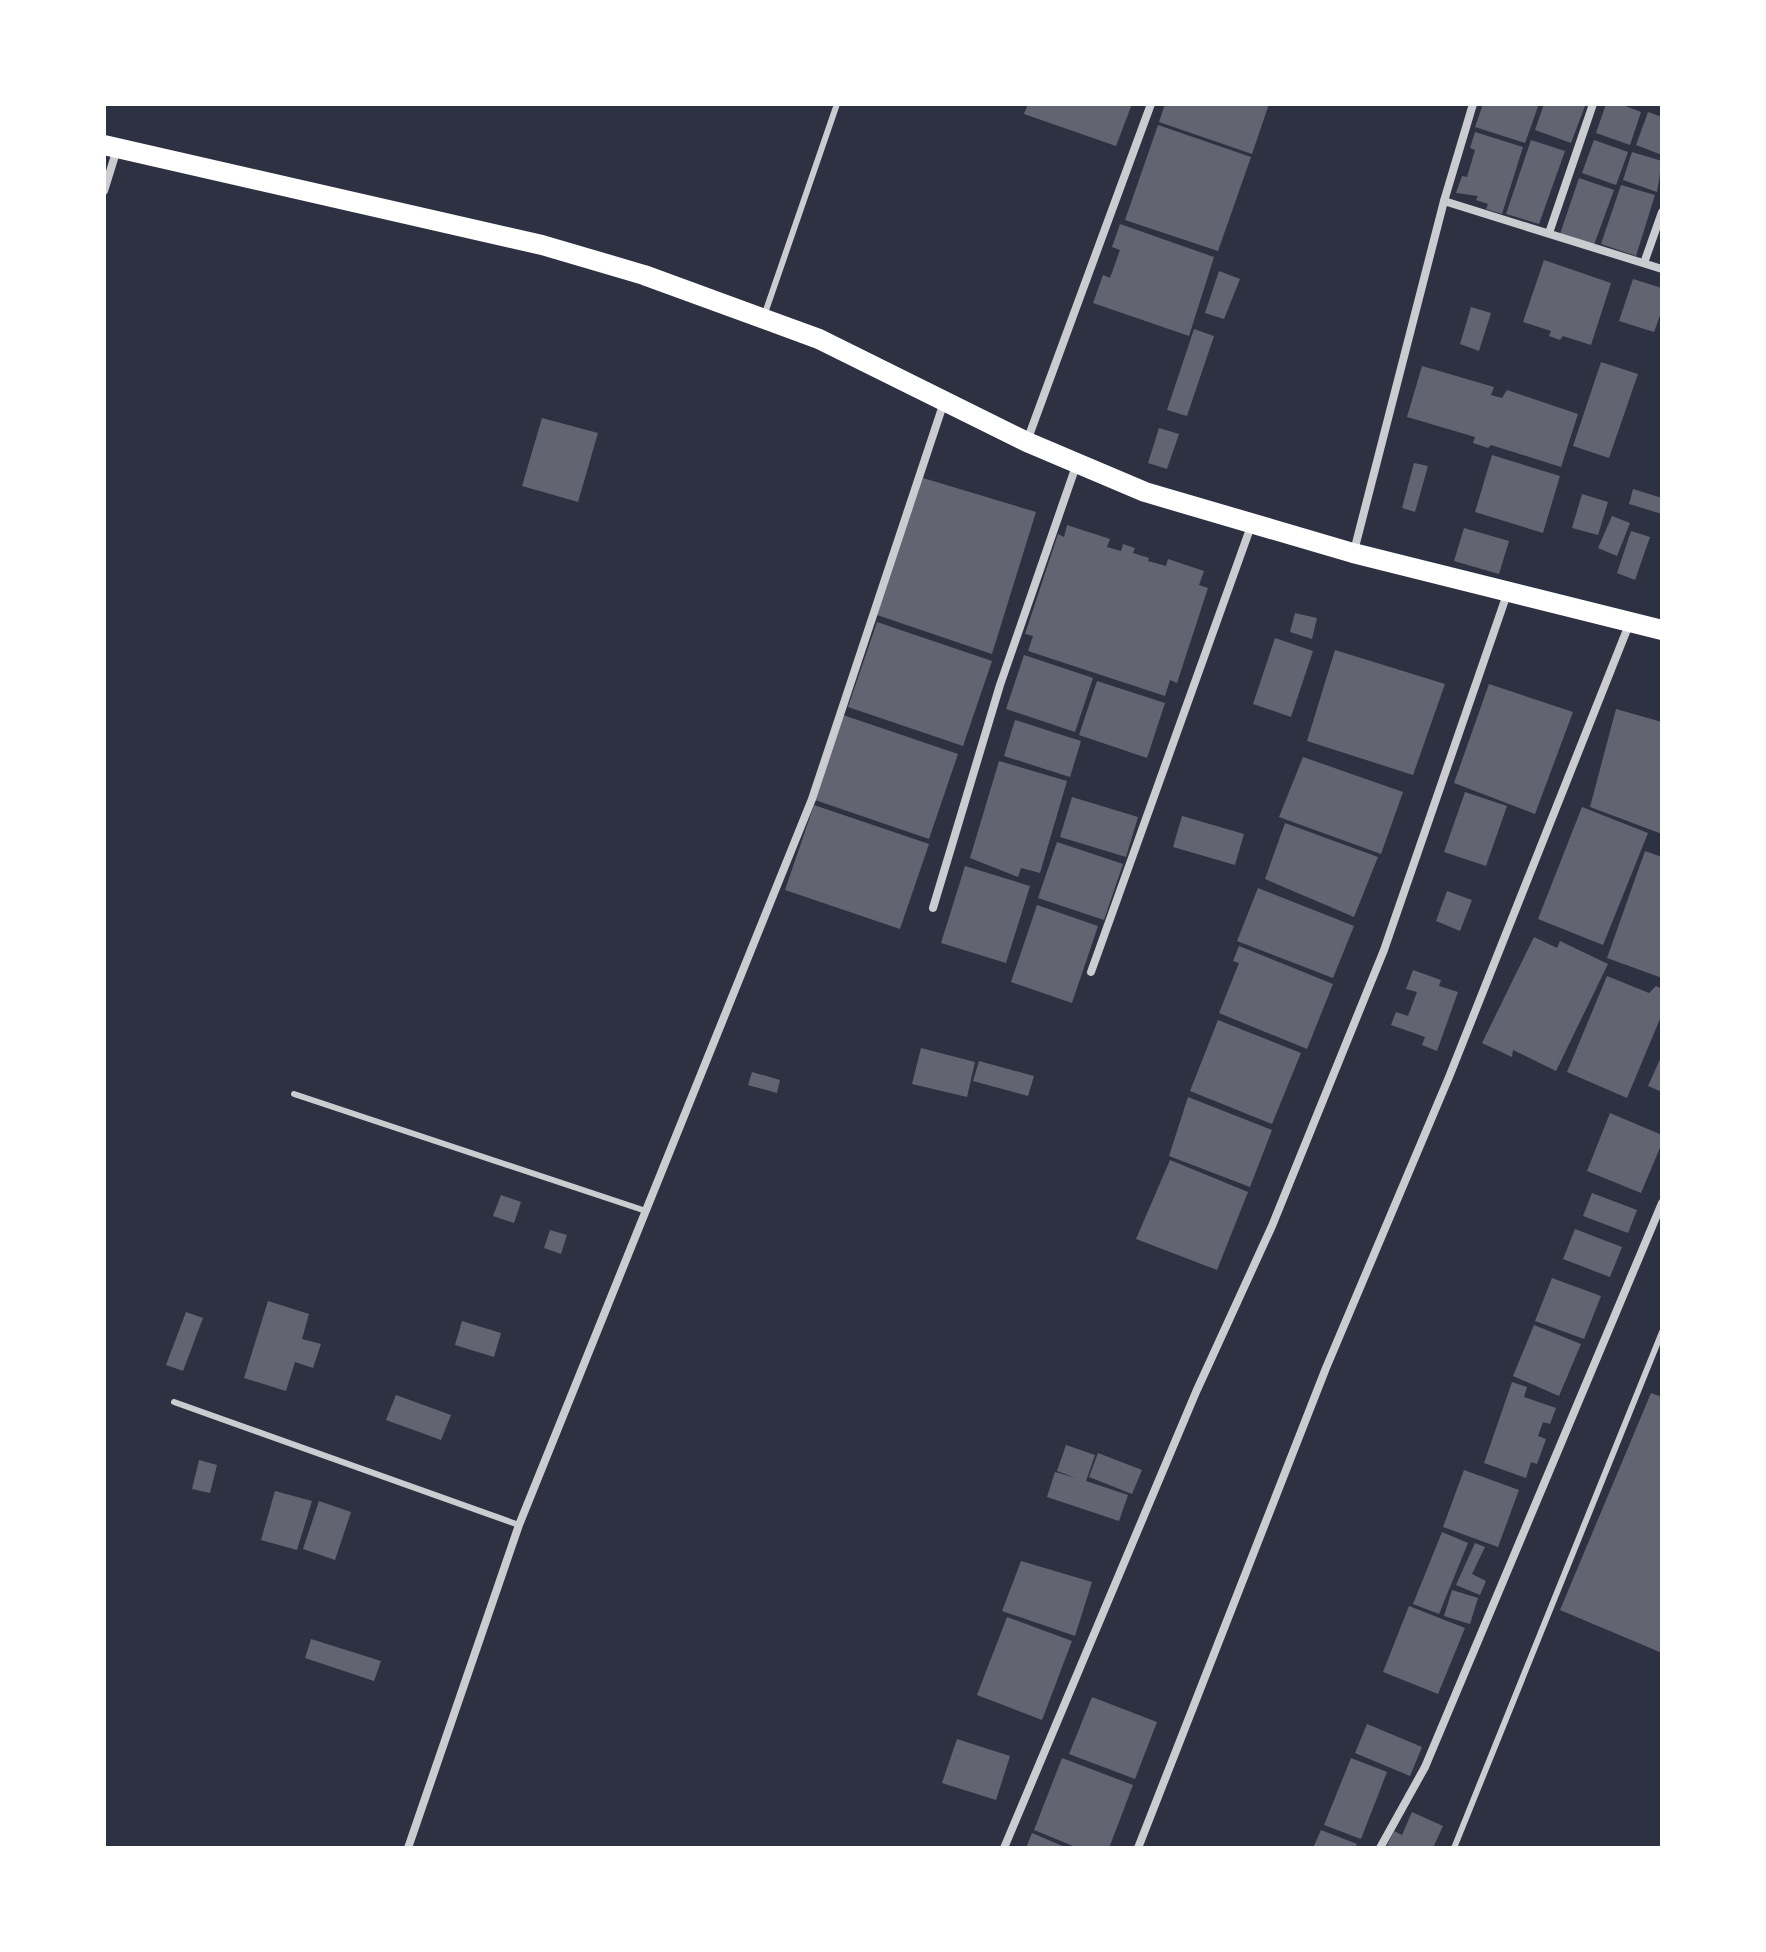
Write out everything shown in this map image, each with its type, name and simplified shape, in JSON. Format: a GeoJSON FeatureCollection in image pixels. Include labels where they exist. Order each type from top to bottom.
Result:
{"type":"FeatureCollection","features":[{"type":"Feature","properties":{"kind":"main road"},"geometry":{"type":"LineString","coordinates":[[111,147],[542,245],[707,295],[819,339],[1027,442],[1145,492],[1251,526],[1662,630]]}},
{"type":"Feature","properties":{"kind":"street"},"geometry":{"type":"LineString","coordinates":[[1027,442],[1151,104]]}},
{"type":"Feature","properties":{"kind":"street"},"geometry":{"type":"LineString","coordinates":[[1353,553],[1444,201],[1473,104]]}},
{"type":"Feature","properties":{"kind":"street"},"geometry":{"type":"LineString","coordinates":[[1549,233],[1593,104]]}},
{"type":"Feature","properties":{"kind":"street"},"geometry":{"type":"LineString","coordinates":[[104,191],[111,147]]}},
{"type":"Feature","properties":{"kind":"street"},"geometry":{"type":"LineString","coordinates":[[1444,201],[1662,269]]}},
{"type":"Feature","properties":{"kind":"street"},"geometry":{"type":"LineString","coordinates":[[1644,263],[1662,212]]}},
{"type":"Feature","properties":{"kind":"street"},"geometry":{"type":"LineString","coordinates":[[408,1848],[519,1525],[812,799],[944,401]]}},
{"type":"Feature","properties":{"kind":"street"},"geometry":{"type":"LineString","coordinates":[[933,908],[1000,685],[1077,463]]}},
{"type":"Feature","properties":{"kind":"street"},"geometry":{"type":"LineString","coordinates":[[1091,972],[1251,526]]}},
{"type":"Feature","properties":{"kind":"street"},"geometry":{"type":"LineString","coordinates":[[1004,1848],[1196,1392],[1272,1226],[1384,950],[1509,590]]}},
{"type":"Feature","properties":{"kind":"street"},"geometry":{"type":"LineString","coordinates":[[1138,1848],[1326,1368],[1449,1077],[1630,621]]}},
{"type":"Feature","properties":{"kind":"street"},"geometry":{"type":"LineString","coordinates":[[1380,1848],[1425,1767],[1662,1203]]}},
{"type":"Feature","properties":{"kind":"lane"},"geometry":{"type":"LineString","coordinates":[[763,317],[837,104]]}},
{"type":"Feature","properties":{"kind":"lane"},"geometry":{"type":"LineString","coordinates":[[294,1094],[646,1211]]}},
{"type":"Feature","properties":{"kind":"lane"},"geometry":{"type":"LineString","coordinates":[[1454,1848],[1660,1345],[1662,1332]]}},
{"type":"Feature","properties":{"kind":"lane"},"geometry":{"type":"LineString","coordinates":[[174,1402],[519,1525]]}},
{"type":"Feature","properties":{"kind":"building"},"geometry":{"type":"Polygon","coordinates":[[[1028,104],[1132,104],[1116,146],[1024,114],[1028,104]]]}},
{"type":"Feature","properties":{"kind":"building"},"geometry":{"type":"Polygon","coordinates":[[[1165,104],[1269,104],[1252,154],[1159,122],[1165,104]]]}},
{"type":"Feature","properties":{"kind":"building"},"geometry":{"type":"Polygon","coordinates":[[[1483,104],[1539,104],[1525,143],[1475,127],[1483,104]]]}},
{"type":"Feature","properties":{"kind":"building"},"geometry":{"type":"Polygon","coordinates":[[[1544,104],[1585,106],[1571,143],[1535,130],[1544,104]]]}},
{"type":"Feature","properties":{"kind":"building"},"geometry":{"type":"Polygon","coordinates":[[[1606,104],[1620,104],[1641,112],[1630,145],[1596,133],[1606,104]]]}},
{"type":"Feature","properties":{"kind":"building"},"geometry":{"type":"Polygon","coordinates":[[[1648,112],[1662,117],[1662,155],[1636,145],[1648,112]]]}},
{"type":"Feature","properties":{"kind":"building"},"geometry":{"type":"Polygon","coordinates":[[[1158,125],[1251,157],[1218,251],[1125,220],[1158,125]]]}},
{"type":"Feature","properties":{"kind":"building"},"geometry":{"type":"Polygon","coordinates":[[[1475,132],[1523,147],[1502,214],[1486,209],[1488,204],[1476,200],[1478,196],[1456,193],[1462,176],[1467,177],[1475,150],[1470,148],[1475,132]]]}},
{"type":"Feature","properties":{"kind":"building"},"geometry":{"type":"Polygon","coordinates":[[[1531,140],[1565,151],[1539,224],[1506,214],[1531,140]]]}},
{"type":"Feature","properties":{"kind":"building"},"geometry":{"type":"Polygon","coordinates":[[[1594,140],[1628,152],[1616,185],[1582,173],[1594,140]]]}},
{"type":"Feature","properties":{"kind":"building"},"geometry":{"type":"Polygon","coordinates":[[[1632,152],[1662,161],[1657,192],[1623,180],[1632,152]]]}},
{"type":"Feature","properties":{"kind":"building"},"geometry":{"type":"Polygon","coordinates":[[[1579,178],[1614,190],[1594,245],[1560,234],[1579,178]]]}},
{"type":"Feature","properties":{"kind":"building"},"geometry":{"type":"Polygon","coordinates":[[[1621,185],[1655,195],[1636,256],[1601,244],[1621,185]]]}},
{"type":"Feature","properties":{"kind":"building"},"geometry":{"type":"Polygon","coordinates":[[[1120,224],[1214,257],[1189,336],[1093,303],[1103,275],[1110,278],[1120,250],[1112,247],[1120,224]]]}},
{"type":"Feature","properties":{"kind":"building"},"geometry":{"type":"Polygon","coordinates":[[[1544,260],[1611,283],[1591,345],[1563,336],[1560,340],[1549,336],[1551,331],[1523,322],[1544,260]]]}},
{"type":"Feature","properties":{"kind":"building"},"geometry":{"type":"Polygon","coordinates":[[[1219,271],[1240,279],[1224,319],[1205,313],[1219,271]]]}},
{"type":"Feature","properties":{"kind":"building"},"geometry":{"type":"Polygon","coordinates":[[[1633,279],[1662,288],[1662,310],[1654,332],[1619,321],[1633,279]]]}},
{"type":"Feature","properties":{"kind":"building"},"geometry":{"type":"Polygon","coordinates":[[[1471,307],[1491,313],[1479,351],[1460,344],[1471,307]]]}},
{"type":"Feature","properties":{"kind":"building"},"geometry":{"type":"Polygon","coordinates":[[[1194,329],[1214,336],[1187,416],[1167,410],[1194,329]]]}},
{"type":"Feature","properties":{"kind":"building"},"geometry":{"type":"Polygon","coordinates":[[[1601,362],[1638,374],[1609,458],[1573,446],[1601,362]]]}},
{"type":"Feature","properties":{"kind":"building"},"geometry":{"type":"Polygon","coordinates":[[[1422,366],[1494,387],[1491,395],[1502,398],[1507,390],[1578,414],[1561,467],[1491,445],[1488,448],[1473,443],[1475,437],[1407,417],[1422,366]]]}},
{"type":"Feature","properties":{"kind":"building"},"geometry":{"type":"Polygon","coordinates":[[[542,418],[598,433],[578,502],[522,486],[542,418]]]}},
{"type":"Feature","properties":{"kind":"building"},"geometry":{"type":"Polygon","coordinates":[[[1159,428],[1179,434],[1167,469],[1148,463],[1159,428]]]}},
{"type":"Feature","properties":{"kind":"building"},"geometry":{"type":"Polygon","coordinates":[[[1492,455],[1560,476],[1543,533],[1475,512],[1492,455]]]}},
{"type":"Feature","properties":{"kind":"building"},"geometry":{"type":"Polygon","coordinates":[[[1414,463],[1428,466],[1415,512],[1402,508],[1414,463]]]}},
{"type":"Feature","properties":{"kind":"building"},"geometry":{"type":"Polygon","coordinates":[[[923,478],[1036,512],[992,654],[877,615],[923,478]]]}},
{"type":"Feature","properties":{"kind":"building"},"geometry":{"type":"Polygon","coordinates":[[[1633,489],[1662,498],[1662,514],[1629,504],[1633,489]]]}},
{"type":"Feature","properties":{"kind":"building"},"geometry":{"type":"Polygon","coordinates":[[[1582,494],[1608,502],[1598,535],[1572,528],[1582,494]]]}},
{"type":"Feature","properties":{"kind":"building"},"geometry":{"type":"Polygon","coordinates":[[[1612,516],[1630,523],[1617,556],[1598,548],[1612,516]]]}},
{"type":"Feature","properties":{"kind":"building"},"geometry":{"type":"Polygon","coordinates":[[[1067,525],[1110,539],[1107,547],[1121,551],[1123,544],[1135,548],[1133,553],[1149,558],[1148,561],[1166,566],[1168,559],[1204,571],[1199,585],[1208,588],[1177,683],[1170,680],[1165,696],[1028,651],[1033,636],[1025,634],[1058,534],[1064,537],[1067,525]]]}},
{"type":"Feature","properties":{"kind":"building"},"geometry":{"type":"Polygon","coordinates":[[[1464,528],[1509,541],[1499,574],[1454,561],[1464,528]]]}},
{"type":"Feature","properties":{"kind":"building"},"geometry":{"type":"Polygon","coordinates":[[[1631,531],[1650,537],[1635,580],[1617,573],[1631,531]]]}},
{"type":"Feature","properties":{"kind":"building"},"geometry":{"type":"Polygon","coordinates":[[[1295,613],[1317,618],[1312,639],[1290,632],[1295,613]]]}},
{"type":"Feature","properties":{"kind":"building"},"geometry":{"type":"Polygon","coordinates":[[[877,622],[992,661],[963,746],[848,707],[877,622]]]}},
{"type":"Feature","properties":{"kind":"building"},"geometry":{"type":"Polygon","coordinates":[[[1275,638],[1313,651],[1291,717],[1253,704],[1275,638]]]}},
{"type":"Feature","properties":{"kind":"building"},"geometry":{"type":"Polygon","coordinates":[[[1335,650],[1445,684],[1413,775],[1307,741],[1335,650]]]}},
{"type":"Feature","properties":{"kind":"building"},"geometry":{"type":"Polygon","coordinates":[[[1024,655],[1093,678],[1075,732],[1006,709],[1024,655]]]}},
{"type":"Feature","properties":{"kind":"building"},"geometry":{"type":"Polygon","coordinates":[[[1097,681],[1165,703],[1147,758],[1079,735],[1097,681]]]}},
{"type":"Feature","properties":{"kind":"building"},"geometry":{"type":"Polygon","coordinates":[[[1489,684],[1573,712],[1535,814],[1454,783],[1489,684]]]}},
{"type":"Feature","properties":{"kind":"building"},"geometry":{"type":"Polygon","coordinates":[[[1616,709],[1662,722],[1662,834],[1590,807],[1616,709]]]}},
{"type":"Feature","properties":{"kind":"building"},"geometry":{"type":"Polygon","coordinates":[[[843,715],[958,754],[929,839],[815,800],[843,715]]]}},
{"type":"Feature","properties":{"kind":"building"},"geometry":{"type":"Polygon","coordinates":[[[1015,720],[1081,741],[1070,777],[1004,756],[1015,720]]]}},
{"type":"Feature","properties":{"kind":"building"},"geometry":{"type":"Polygon","coordinates":[[[1303,757],[1403,792],[1381,854],[1279,817],[1303,757]]]}},
{"type":"Feature","properties":{"kind":"building"},"geometry":{"type":"Polygon","coordinates":[[[999,761],[1067,781],[1040,873],[1021,868],[1018,877],[970,858],[999,761]]]}},
{"type":"Feature","properties":{"kind":"building"},"geometry":{"type":"Polygon","coordinates":[[[1465,792],[1507,806],[1486,866],[1444,852],[1465,792]]]}},
{"type":"Feature","properties":{"kind":"building"},"geometry":{"type":"Polygon","coordinates":[[[1072,797],[1138,817],[1126,857],[1060,837],[1072,797]]]}},
{"type":"Feature","properties":{"kind":"building"},"geometry":{"type":"Polygon","coordinates":[[[814,805],[929,844],[900,929],[785,890],[814,805]]]}},
{"type":"Feature","properties":{"kind":"building"},"geometry":{"type":"Polygon","coordinates":[[[1582,807],[1648,833],[1603,945],[1538,919],[1582,807]]]}},
{"type":"Feature","properties":{"kind":"building"},"geometry":{"type":"Polygon","coordinates":[[[1182,816],[1244,834],[1235,865],[1173,847],[1182,816]]]}},
{"type":"Feature","properties":{"kind":"building"},"geometry":{"type":"Polygon","coordinates":[[[1285,823],[1378,857],[1354,917],[1265,879],[1285,823]]]}},
{"type":"Feature","properties":{"kind":"building"},"geometry":{"type":"Polygon","coordinates":[[[1057,842],[1123,864],[1104,920],[1038,898],[1057,842]]]}},
{"type":"Feature","properties":{"kind":"building"},"geometry":{"type":"Polygon","coordinates":[[[1645,851],[1662,857],[1662,978],[1607,958],[1645,851]]]}},
{"type":"Feature","properties":{"kind":"building"},"geometry":{"type":"Polygon","coordinates":[[[965,866],[1030,886],[1006,963],[941,943],[965,866]]]}},
{"type":"Feature","properties":{"kind":"building"},"geometry":{"type":"Polygon","coordinates":[[[1258,888],[1354,926],[1333,978],[1237,941],[1258,888]]]}},
{"type":"Feature","properties":{"kind":"building"},"geometry":{"type":"Polygon","coordinates":[[[1447,891],[1472,900],[1460,931],[1436,921],[1447,891]]]}},
{"type":"Feature","properties":{"kind":"building"},"geometry":{"type":"Polygon","coordinates":[[[1037,905],[1098,926],[1072,1003],[1011,982],[1037,905]]]}},
{"type":"Feature","properties":{"kind":"building"},"geometry":{"type":"Polygon","coordinates":[[[1534,937],[1557,948],[1560,941],[1608,964],[1556,1071],[1513,1050],[1512,1057],[1482,1043],[1534,937]]]}},
{"type":"Feature","properties":{"kind":"building"},"geometry":{"type":"Polygon","coordinates":[[[1239,946],[1333,984],[1307,1049],[1219,1013],[1239,963],[1233,961],[1239,946]]]}},
{"type":"Feature","properties":{"kind":"building"},"geometry":{"type":"Polygon","coordinates":[[[1413,970],[1441,980],[1439,986],[1458,992],[1437,1051],[1422,1045],[1425,1037],[1391,1025],[1396,1012],[1408,1016],[1417,992],[1406,989],[1413,970]]]}},
{"type":"Feature","properties":{"kind":"building"},"geometry":{"type":"Polygon","coordinates":[[[1607,976],[1649,993],[1656,986],[1662,989],[1662,1014],[1627,1098],[1567,1072],[1607,976]]]}},
{"type":"Feature","properties":{"kind":"building"},"geometry":{"type":"Polygon","coordinates":[[[1218,1020],[1301,1053],[1272,1124],[1190,1091],[1218,1020]]]}},
{"type":"Feature","properties":{"kind":"building"},"geometry":{"type":"Polygon","coordinates":[[[921,1048],[975,1062],[967,1097],[912,1084],[921,1048]]]}},
{"type":"Feature","properties":{"kind":"building"},"geometry":{"type":"Polygon","coordinates":[[[1662,1055],[1662,1092],[1648,1086],[1662,1055]]]}},
{"type":"Feature","properties":{"kind":"building"},"geometry":{"type":"Polygon","coordinates":[[[979,1061],[1034,1076],[1028,1096],[973,1081],[979,1061]]]}},
{"type":"Feature","properties":{"kind":"building"},"geometry":{"type":"Polygon","coordinates":[[[752,1072],[780,1080],[777,1093],[748,1085],[752,1072]]]}},
{"type":"Feature","properties":{"kind":"building"},"geometry":{"type":"Polygon","coordinates":[[[1188,1097],[1272,1130],[1250,1187],[1169,1156],[1188,1097]]]}},
{"type":"Feature","properties":{"kind":"building"},"geometry":{"type":"Polygon","coordinates":[[[1610,1113],[1662,1135],[1662,1143],[1641,1193],[1587,1171],[1610,1113]]]}},
{"type":"Feature","properties":{"kind":"building"},"geometry":{"type":"Polygon","coordinates":[[[1170,1160],[1248,1192],[1217,1270],[1136,1239],[1170,1160]]]}},
{"type":"Feature","properties":{"kind":"building"},"geometry":{"type":"Polygon","coordinates":[[[1592,1193],[1637,1210],[1628,1233],[1583,1216],[1592,1193]]]}},
{"type":"Feature","properties":{"kind":"building"},"geometry":{"type":"Polygon","coordinates":[[[501,1195],[521,1202],[514,1223],[493,1216],[501,1195]]]}},
{"type":"Feature","properties":{"kind":"building"},"geometry":{"type":"Polygon","coordinates":[[[1575,1229],[1622,1247],[1610,1277],[1563,1259],[1575,1229]]]}},
{"type":"Feature","properties":{"kind":"building"},"geometry":{"type":"Polygon","coordinates":[[[550,1230],[567,1235],[561,1254],[544,1248],[550,1230]]]}},
{"type":"Feature","properties":{"kind":"building"},"geometry":{"type":"Polygon","coordinates":[[[1552,1278],[1601,1296],[1584,1339],[1535,1321],[1552,1278]]]}},
{"type":"Feature","properties":{"kind":"building"},"geometry":{"type":"Polygon","coordinates":[[[268,1301],[309,1314],[302,1339],[321,1344],[313,1368],[295,1362],[286,1391],[244,1378],[268,1301]]]}},
{"type":"Feature","properties":{"kind":"building"},"geometry":{"type":"Polygon","coordinates":[[[186,1312],[203,1318],[183,1371],[166,1365],[186,1312]]]}},
{"type":"Feature","properties":{"kind":"building"},"geometry":{"type":"Polygon","coordinates":[[[462,1321],[501,1333],[494,1357],[455,1345],[462,1321]]]}},
{"type":"Feature","properties":{"kind":"building"},"geometry":{"type":"Polygon","coordinates":[[[1534,1325],[1581,1344],[1559,1396],[1513,1376],[1534,1325]]]}},
{"type":"Feature","properties":{"kind":"building"},"geometry":{"type":"Polygon","coordinates":[[[1512,1382],[1527,1387],[1524,1397],[1556,1408],[1550,1424],[1543,1422],[1538,1436],[1546,1439],[1537,1464],[1531,1462],[1526,1478],[1484,1463],[1512,1382]]]}},
{"type":"Feature","properties":{"kind":"building"},"geometry":{"type":"Polygon","coordinates":[[[1651,1393],[1662,1397],[1662,1653],[1560,1610],[1651,1393]]]}},
{"type":"Feature","properties":{"kind":"building"},"geometry":{"type":"Polygon","coordinates":[[[396,1395],[451,1415],[441,1440],[386,1420],[396,1395]]]}},
{"type":"Feature","properties":{"kind":"building"},"geometry":{"type":"Polygon","coordinates":[[[1066,1445],[1095,1455],[1086,1481],[1128,1495],[1119,1521],[1047,1497],[1055,1472],[1076,1478],[1057,1471],[1066,1445]]]}},
{"type":"Feature","properties":{"kind":"building"},"geometry":{"type":"Polygon","coordinates":[[[1098,1453],[1142,1470],[1132,1494],[1089,1477],[1098,1453]]]}},
{"type":"Feature","properties":{"kind":"building"},"geometry":{"type":"Polygon","coordinates":[[[199,1460],[217,1465],[210,1493],[192,1489],[199,1460]]]}},
{"type":"Feature","properties":{"kind":"building"},"geometry":{"type":"Polygon","coordinates":[[[1464,1470],[1519,1490],[1498,1547],[1443,1527],[1464,1470]]]}},
{"type":"Feature","properties":{"kind":"building"},"geometry":{"type":"Polygon","coordinates":[[[275,1491],[312,1501],[297,1550],[261,1540],[275,1491]]]}},
{"type":"Feature","properties":{"kind":"building"},"geometry":{"type":"Polygon","coordinates":[[[319,1501],[351,1512],[335,1560],[303,1549],[319,1501]]]}},
{"type":"Feature","properties":{"kind":"building"},"geometry":{"type":"Polygon","coordinates":[[[1442,1532],[1468,1543],[1439,1614],[1413,1604],[1442,1532]]]}},
{"type":"Feature","properties":{"kind":"building"},"geometry":{"type":"Polygon","coordinates":[[[1475,1543],[1485,1547],[1472,1574],[1486,1581],[1480,1595],[1456,1585],[1475,1543]]]}},
{"type":"Feature","properties":{"kind":"building"},"geometry":{"type":"Polygon","coordinates":[[[1021,1561],[1092,1582],[1075,1636],[1002,1611],[1021,1561]]]}},
{"type":"Feature","properties":{"kind":"building"},"geometry":{"type":"Polygon","coordinates":[[[1452,1590],[1478,1598],[1470,1624],[1444,1616],[1452,1590]]]}},
{"type":"Feature","properties":{"kind":"building"},"geometry":{"type":"Polygon","coordinates":[[[1409,1606],[1465,1628],[1438,1694],[1383,1672],[1409,1606]]]}},
{"type":"Feature","properties":{"kind":"building"},"geometry":{"type":"Polygon","coordinates":[[[1007,1617],[1072,1641],[1042,1720],[977,1695],[1007,1617]]]}},
{"type":"Feature","properties":{"kind":"building"},"geometry":{"type":"Polygon","coordinates":[[[311,1639],[381,1661],[374,1681],[305,1658],[311,1639]]]}},
{"type":"Feature","properties":{"kind":"building"},"geometry":{"type":"Polygon","coordinates":[[[1092,1697],[1157,1722],[1135,1779],[1069,1754],[1092,1697]]]}},
{"type":"Feature","properties":{"kind":"building"},"geometry":{"type":"Polygon","coordinates":[[[1367,1724],[1422,1747],[1410,1776],[1355,1753],[1367,1724]]]}},
{"type":"Feature","properties":{"kind":"building"},"geometry":{"type":"Polygon","coordinates":[[[957,1739],[1010,1756],[996,1800],[942,1783],[957,1739]]]}},
{"type":"Feature","properties":{"kind":"building"},"geometry":{"type":"Polygon","coordinates":[[[1062,1758],[1133,1785],[1109,1848],[1078,1848],[1034,1830],[1062,1758]]]}},
{"type":"Feature","properties":{"kind":"building"},"geometry":{"type":"Polygon","coordinates":[[[1351,1758],[1387,1772],[1361,1839],[1324,1825],[1351,1758]]]}},
{"type":"Feature","properties":{"kind":"building"},"geometry":{"type":"Polygon","coordinates":[[[1412,1812],[1443,1826],[1433,1848],[1386,1848],[1394,1831],[1402,1835],[1412,1812]]]}},
{"type":"Feature","properties":{"kind":"building"},"geometry":{"type":"Polygon","coordinates":[[[1321,1830],[1357,1844],[1355,1848],[1313,1848],[1321,1830]]]}},
{"type":"Feature","properties":{"kind":"building"},"geometry":{"type":"Polygon","coordinates":[[[1032,1833],[1067,1848],[1026,1848],[1032,1833]]]}}]}
